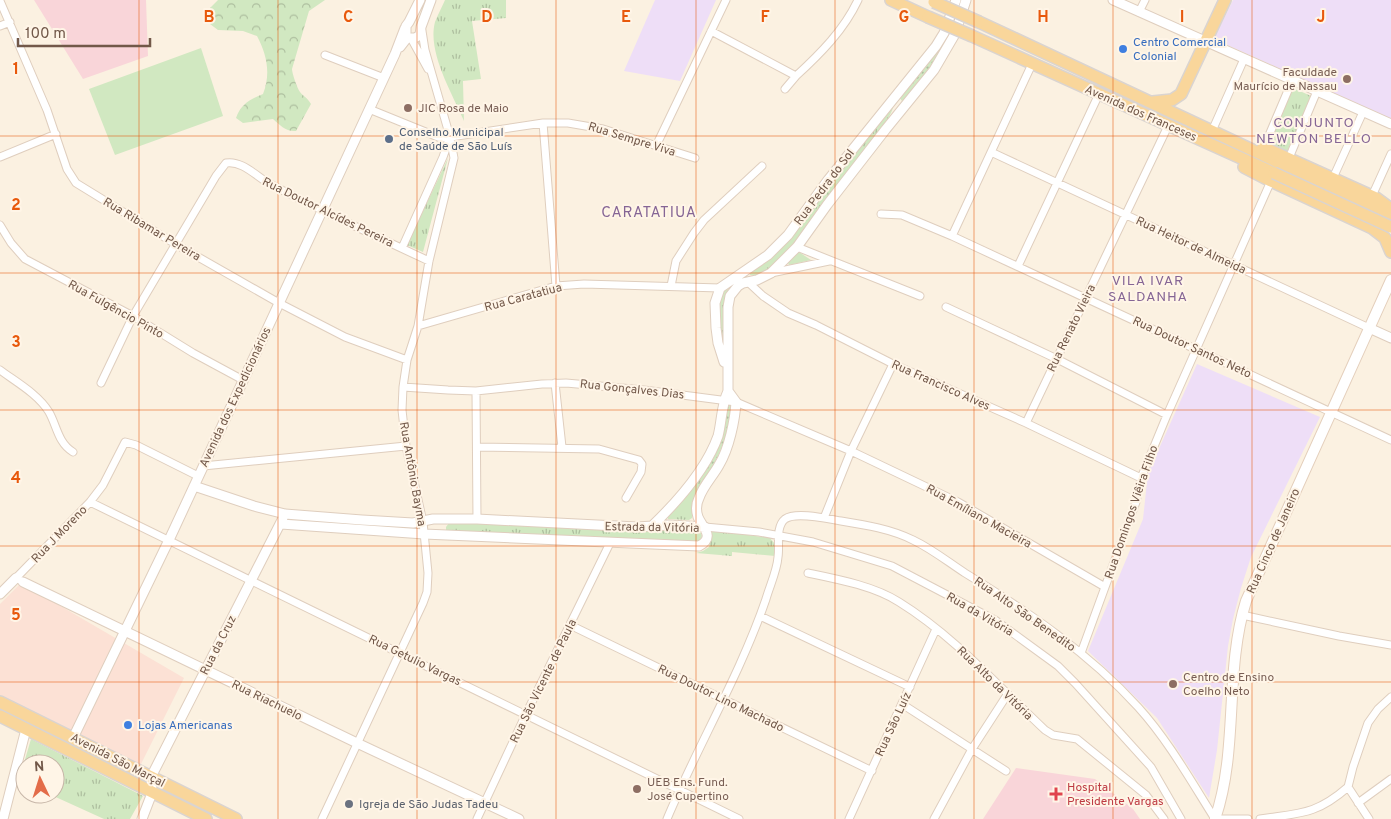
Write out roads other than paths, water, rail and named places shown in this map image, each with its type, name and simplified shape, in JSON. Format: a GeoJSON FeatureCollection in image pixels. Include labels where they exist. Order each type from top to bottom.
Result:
{"type":"FeatureCollection","features":[{"type":"Feature","properties":{"kind":"main road","name":"Avenida dos Franceses"},"geometry":{"type":"LineString","coordinates":[[891,0],[1168,126],[1391,223]]}},
{"type":"Feature","properties":{"kind":"main road"},"geometry":{"type":"LineString","coordinates":[[1151,102],[1168,101],[1181,94],[1225,0]]}},
{"type":"Feature","properties":{"kind":"main road","name":"Avenida dos Franceses"},"geometry":{"type":"LineString","coordinates":[[933,1],[1212,131],[1274,172]]}},
{"type":"Feature","properties":{"kind":"main road"},"geometry":{"type":"LineString","coordinates":[[1212,131],[1264,147],[1372,196],[1391,209]]}},
{"type":"Feature","properties":{"kind":"main road"},"geometry":{"type":"LineString","coordinates":[[1274,172],[1382,235],[1391,252]]}},
{"type":"Feature","properties":{"kind":"main road"},"geometry":{"type":"LineString","coordinates":[[1368,226],[1378,228],[1391,223]]}},
{"type":"Feature","properties":{"kind":"main road","name":"Rua Cinco de Janeiro"},"geometry":{"type":"LineString","coordinates":[[1215,819],[1225,782],[1233,677],[1242,614],[1246,601],[1391,280]]}},
{"type":"Feature","properties":{"kind":"main road","name":"Avenida São Marçal"},"geometry":{"type":"LineString","coordinates":[[0,702],[236,819]]}},
{"type":"Feature","properties":{"kind":"main road","name":"Avenida São Marçal"},"geometry":{"type":"LineString","coordinates":[[0,716],[206,819]]}},
{"type":"Feature","properties":{"kind":"street","name":"Avenida dos Expedicionários"},"geometry":{"type":"LineString","coordinates":[[73,738],[169,540],[420,0]]}},
{"type":"Feature","properties":{"kind":"street"},"geometry":{"type":"LineString","coordinates":[[422,29],[431,0]]}},
{"type":"Feature","properties":{"kind":"street"},"geometry":{"type":"LineString","coordinates":[[656,146],[726,0]]}},
{"type":"Feature","properties":{"kind":"street"},"geometry":{"type":"LineString","coordinates":[[785,90],[845,24],[858,0]]}},
{"type":"Feature","properties":{"kind":"street","name":"Rua Pedra do Sol"},"geometry":{"type":"LineString","coordinates":[[726,369],[718,344],[716,328],[716,303],[720,288],[736,282],[788,235],[828,180],[941,39],[956,0]]}},
{"type":"Feature","properties":{"kind":"street","name":"Rua Pedra do Sol"},"geometry":{"type":"LineString","coordinates":[[736,282],[757,280],[771,273],[797,247],[826,205],[934,70],[955,34],[966,0]]}},
{"type":"Feature","properties":{"kind":"street"},"geometry":{"type":"LineString","coordinates":[[1113,0],[1391,124]]}},
{"type":"Feature","properties":{"kind":"street"},"geometry":{"type":"LineString","coordinates":[[1139,12],[1145,0]]}},
{"type":"Feature","properties":{"kind":"street","name":"Rua Ribamar Pereira"},"geometry":{"type":"LineString","coordinates":[[0,1],[47,110],[67,169],[76,183],[176,244],[279,303],[345,337],[407,360]]}},
{"type":"Feature","properties":{"kind":"street"},"geometry":{"type":"LineString","coordinates":[[410,38],[406,34],[407,25],[415,21],[422,29]]}},
{"type":"Feature","properties":{"kind":"street"},"geometry":{"type":"LineString","coordinates":[[0,26],[10,22]]}},
{"type":"Feature","properties":{"kind":"street","name":"Avenida dos Expedicionários"},"geometry":{"type":"LineString","coordinates":[[395,54],[405,40],[418,37],[422,29]]}},
{"type":"Feature","properties":{"kind":"street","name":"Rua Antônio Bayma"},"geometry":{"type":"LineString","coordinates":[[322,819],[427,592],[428,573],[424,534],[406,446],[402,410],[403,387],[407,360],[418,326],[429,261],[454,158],[436,84],[425,50],[422,29]]}},
{"type":"Feature","properties":{"kind":"street"},"geometry":{"type":"LineString","coordinates":[[711,31],[796,76]]}},
{"type":"Feature","properties":{"kind":"street","name":"Rua Antônio Bayma"},"geometry":{"type":"LineString","coordinates":[[410,38],[436,84]]}},
{"type":"Feature","properties":{"kind":"street"},"geometry":{"type":"LineString","coordinates":[[325,55],[384,78]]}},
{"type":"Feature","properties":{"kind":"street"},"geometry":{"type":"LineString","coordinates":[[1212,131],[1244,59]]}},
{"type":"Feature","properties":{"kind":"street"},"geometry":{"type":"LineString","coordinates":[[952,236],[1032,64]]}},
{"type":"Feature","properties":{"kind":"street"},"geometry":{"type":"LineString","coordinates":[[1264,147],[1292,80]]}},
{"type":"Feature","properties":{"kind":"street"},"geometry":{"type":"LineString","coordinates":[[1289,158],[1317,91]]}},
{"type":"Feature","properties":{"kind":"street"},"geometry":{"type":"LineString","coordinates":[[1018,266],[1099,94]]}},
{"type":"Feature","properties":{"kind":"street"},"geometry":{"type":"LineString","coordinates":[[890,123],[898,106],[897,102],[892,100]]}},
{"type":"Feature","properties":{"kind":"street","name":"Rua Sempre Viva"},"geometry":{"type":"LineString","coordinates":[[369,109],[438,138],[543,123],[581,124],[604,129],[694,158]]}},
{"type":"Feature","properties":{"kind":"street"},"geometry":{"type":"LineString","coordinates":[[1333,178],[1363,112]]}},
{"type":"Feature","properties":{"kind":"street"},"geometry":{"type":"LineString","coordinates":[[543,123],[556,286]]}},
{"type":"Feature","properties":{"kind":"street","name":"Rua Renato Vieira"},"geometry":{"type":"LineString","coordinates":[[1026,423],[1168,126]]}},
{"type":"Feature","properties":{"kind":"street"},"geometry":{"type":"LineString","coordinates":[[0,157],[56,134]]}},
{"type":"Feature","properties":{"kind":"street"},"geometry":{"type":"LineString","coordinates":[[402,248],[443,157],[450,137]]}},
{"type":"Feature","properties":{"kind":"street","name":"Rua Heitor de Almeida"},"geometry":{"type":"LineString","coordinates":[[991,152],[1391,338]]}},
{"type":"Feature","properties":{"kind":"street"},"geometry":{"type":"LineString","coordinates":[[1372,196],[1391,154]]}},
{"type":"Feature","properties":{"kind":"street","name":"Rua Doutor Alcídes Pereira"},"geometry":{"type":"LineString","coordinates":[[176,244],[216,176],[225,164],[229,162],[244,168],[322,211],[429,261]]}},
{"type":"Feature","properties":{"kind":"street"},"geometry":{"type":"LineString","coordinates":[[671,286],[676,261],[694,233],[704,220],[762,166]]}},
{"type":"Feature","properties":{"kind":"street","name":"Rua Domingos Viêira Filho"},"geometry":{"type":"LineString","coordinates":[[1081,653],[1136,502],[1141,478],[1274,172]]}},
{"type":"Feature","properties":{"kind":"street","name":"Rua Doutor Santos Neto"},"geometry":{"type":"LineString","coordinates":[[881,214],[902,215],[952,236],[1391,440]]}},
{"type":"Feature","properties":{"kind":"street","name":"Rua Fulgêncio Pinto"},"geometry":{"type":"LineString","coordinates":[[0,225],[11,243],[26,259],[133,316],[192,353],[243,380]]}},
{"type":"Feature","properties":{"kind":"street"},"geometry":{"type":"LineString","coordinates":[[101,383],[133,316],[176,244]]}},
{"type":"Feature","properties":{"kind":"street"},"geometry":{"type":"LineString","coordinates":[[797,247],[920,296]]}},
{"type":"Feature","properties":{"kind":"street"},"geometry":{"type":"LineString","coordinates":[[771,273],[830,261]]}},
{"type":"Feature","properties":{"kind":"street","name":"Rua Pedra do Sol"},"geometry":{"type":"LineString","coordinates":[[652,526],[672,506],[707,459],[718,435],[726,395],[728,303],[736,282]]}},
{"type":"Feature","properties":{"kind":"street","name":"Rua Francisco Alves"},"geometry":{"type":"LineString","coordinates":[[748,282],[763,296],[788,313],[816,324],[893,364],[1026,423],[1141,478]]}},
{"type":"Feature","properties":{"kind":"street","name":"Rua Caratatiua"},"geometry":{"type":"LineString","coordinates":[[418,326],[556,286],[584,284],[720,288]]}},
{"type":"Feature","properties":{"kind":"street"},"geometry":{"type":"LineString","coordinates":[[946,307],[1056,359],[1167,415]]}},
{"type":"Feature","properties":{"kind":"street"},"geometry":{"type":"LineString","coordinates":[[824,518],[851,451],[893,364]]}},
{"type":"Feature","properties":{"kind":"street"},"geometry":{"type":"LineString","coordinates":[[0,370],[40,401],[48,412],[64,445],[73,452]]}},
{"type":"Feature","properties":{"kind":"street"},"geometry":{"type":"LineString","coordinates":[[555,383],[562,447]]}},
{"type":"Feature","properties":{"kind":"street","name":"Rua Gonçalves Dias"},"geometry":{"type":"LineString","coordinates":[[403,387],[476,390],[555,383],[726,395]]}},
{"type":"Feature","properties":{"kind":"street"},"geometry":{"type":"LineString","coordinates":[[476,390],[477,519]]}},
{"type":"Feature","properties":{"kind":"street"},"geometry":{"type":"LineString","coordinates":[[726,395],[736,402],[851,451]]}},
{"type":"Feature","properties":{"kind":"street"},"geometry":{"type":"LineString","coordinates":[[705,527],[698,519],[697,503],[702,490],[722,460],[732,428],[736,402]]}},
{"type":"Feature","properties":{"kind":"street","name":"Rua J Moreno"},"geometry":{"type":"LineString","coordinates":[[0,594],[19,580],[90,502],[103,485],[123,444],[126,442],[198,476]]}},
{"type":"Feature","properties":{"kind":"street"},"geometry":{"type":"LineString","coordinates":[[203,466],[406,446]]}},
{"type":"Feature","properties":{"kind":"street"},"geometry":{"type":"LineString","coordinates":[[477,447],[562,447],[616,452],[641,461],[642,464],[640,472],[626,498]]}},
{"type":"Feature","properties":{"kind":"street","name":"Rua Emíliano Macieira"},"geometry":{"type":"LineString","coordinates":[[851,451],[958,502],[1105,587]]}},
{"type":"Feature","properties":{"kind":"street","name":"Estrada da Vitória"},"geometry":{"type":"LineString","coordinates":[[194,486],[285,514],[412,523],[441,519],[477,519],[636,527],[680,525],[705,527],[706,540],[699,546],[610,543],[424,534],[281,524]]}},
{"type":"Feature","properties":{"kind":"street","name":"Rua Getulio Vargas"},"geometry":{"type":"LineString","coordinates":[[90,502],[739,819]]}},
{"type":"Feature","properties":{"kind":"street","name":"Rua da Cruz"},"geometry":{"type":"LineString","coordinates":[[151,777],[285,514]]}},
{"type":"Feature","properties":{"kind":"street","name":"Rua Alto São Benedito"},"geometry":{"type":"LineString","coordinates":[[778,535],[783,522],[790,517],[799,516],[824,518],[874,527],[913,540],[995,591],[1081,653],[1120,688],[1157,729],[1215,819]]}},
{"type":"Feature","properties":{"kind":"street","name":"Rua da Vitória"},"geometry":{"type":"LineString","coordinates":[[705,527],[778,535],[813,542],[892,566],[995,620],[1058,666],[1122,734],[1151,767],[1181,819]]}},
{"type":"Feature","properties":{"kind":"street"},"geometry":{"type":"LineString","coordinates":[[667,819],[760,616],[777,565],[778,535]]}},
{"type":"Feature","properties":{"kind":"street","name":"Rua São Vicente de Paula"},"geometry":{"type":"LineString","coordinates":[[477,819],[610,543]]}},
{"type":"Feature","properties":{"kind":"street","name":"Rua Alto da Vitória"},"geometry":{"type":"LineString","coordinates":[[808,573],[842,580],[898,601],[936,629],[973,661],[1045,730],[1053,735],[1076,739],[1108,763],[1146,795],[1164,819]]}},
{"type":"Feature","properties":{"kind":"street","name":"Rua Riachuelo"},"geometry":{"type":"LineString","coordinates":[[19,580],[124,632],[519,819]]}},
{"type":"Feature","properties":{"kind":"street"},"geometry":{"type":"LineString","coordinates":[[1242,614],[1339,636],[1391,645]]}},
{"type":"Feature","properties":{"kind":"street"},"geometry":{"type":"LineString","coordinates":[[760,616],[910,688]]}},
{"type":"Feature","properties":{"kind":"street","name":"Rua Doutor Lino Machado"},"geometry":{"type":"LineString","coordinates":[[570,625],[872,771]]}},
{"type":"Feature","properties":{"kind":"street","name":"Rua São Luíz"},"geometry":{"type":"LineString","coordinates":[[850,819],[936,629]]}},
{"type":"Feature","properties":{"kind":"street"},"geometry":{"type":"LineString","coordinates":[[934,819],[972,749],[1007,694]]}},
{"type":"Feature","properties":{"kind":"street"},"geometry":{"type":"LineString","coordinates":[[1260,819],[1308,812],[1325,805],[1348,787],[1368,723],[1391,696]]}},
{"type":"Feature","properties":{"kind":"street"},"geometry":{"type":"LineString","coordinates":[[902,704],[1006,772]]}},
{"type":"Feature","properties":{"kind":"street"},"geometry":{"type":"LineString","coordinates":[[3,819],[26,729]]}},
{"type":"Feature","properties":{"kind":"street"},"geometry":{"type":"LineString","coordinates":[[142,819],[152,793],[151,777]]}},
{"type":"Feature","properties":{"kind":"street"},"geometry":{"type":"LineString","coordinates":[[1358,803],[1391,779]]}},
{"type":"Feature","properties":{"kind":"street"},"geometry":{"type":"LineString","coordinates":[[1348,787],[1369,819]]}},
{"type":"Feature","properties":{"kind":"street"},"geometry":{"type":"LineString","coordinates":[[1215,819],[1248,819]]}},
{"type":"Feature","properties":{"kind":"place","name":"Centro Comercial Colonial"},"geometry":{"type":"Point","coordinates":[1123,49]}},
{"type":"Feature","properties":{"kind":"place","name":"Faculdade Maurício de Nassau"},"geometry":{"type":"Point","coordinates":[1347,79]}},
{"type":"Feature","properties":{"kind":"place","name":"JIC Rosa de Maio"},"geometry":{"type":"Point","coordinates":[408,108]}},
{"type":"Feature","properties":{"kind":"place","name":"Conselho Municipal de Saúde de São Luís"},"geometry":{"type":"Point","coordinates":[389,139]}},
{"type":"Feature","properties":{"kind":"place","name":"Centro de Ensino Coelho Neto"},"geometry":{"type":"Point","coordinates":[1173,684]}},
{"type":"Feature","properties":{"kind":"place","name":"Lojas Americanas"},"geometry":{"type":"Point","coordinates":[128,725]}},
{"type":"Feature","properties":{"kind":"place","name":"UEB Ens. Fund. José Cupertino"},"geometry":{"type":"Point","coordinates":[637,789]}},
{"type":"Feature","properties":{"kind":"place","name":"Hospital Presidente Vargas"},"geometry":{"type":"Point","coordinates":[1056,794]}},
{"type":"Feature","properties":{"kind":"place","name":"Igreja de São Judas Tadeu"},"geometry":{"type":"Point","coordinates":[349,804]}},
{"type":"Feature","properties":{"kind":"district","name":"CONJUNTO NEWTON BELLO"},"geometry":{"type":"Point","coordinates":[1314,130]}},
{"type":"Feature","properties":{"kind":"district","name":"CARATATIUA"},"geometry":{"type":"Point","coordinates":[649,212]}},
{"type":"Feature","properties":{"kind":"district","name":"VILA IVAR SALDANHA"},"geometry":{"type":"Point","coordinates":[1148,288]}}]}
